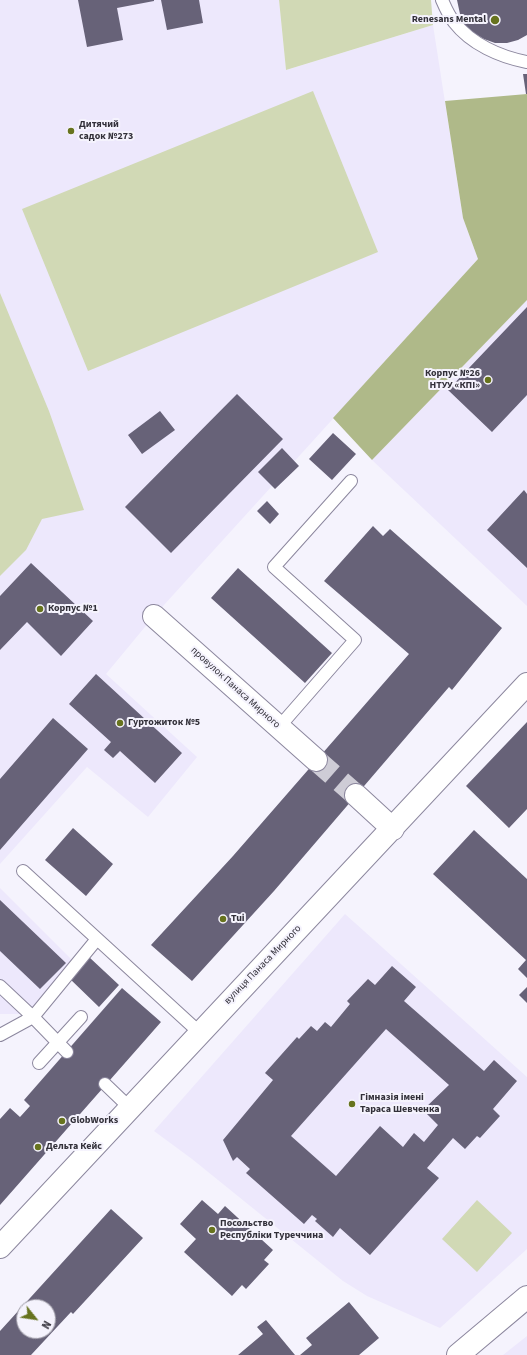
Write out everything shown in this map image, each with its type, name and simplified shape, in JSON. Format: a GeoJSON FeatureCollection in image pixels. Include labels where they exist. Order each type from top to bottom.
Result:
{"type":"FeatureCollection","features":[{"type":"Feature","properties":{"kind":"street","name":"провулок Панаса Мирного"},"geometry":{"type":"LineString","coordinates":[[154,616],[316,760]]}},
{"type":"Feature","properties":{"kind":"street","name":"вулиця Панаса Мирного"},"geometry":{"type":"LineString","coordinates":[[0,1247],[527,684]]}},
{"type":"Feature","properties":{"kind":"street"},"geometry":{"type":"LineString","coordinates":[[356,795],[393,828]]}},
{"type":"Feature","properties":{"kind":"street"},"geometry":{"type":"LineString","coordinates":[[458,1355],[527,1297]]}},
{"type":"Feature","properties":{"kind":"lane"},"geometry":{"type":"LineString","coordinates":[[442,0],[454,22],[472,41],[503,56],[527,62]]}},
{"type":"Feature","properties":{"kind":"lane"},"geometry":{"type":"LineString","coordinates":[[279,727],[355,640],[274,567],[350,481]]}},
{"type":"Feature","properties":{"kind":"lane"},"geometry":{"type":"LineString","coordinates":[[23,871],[200,1033]]}},
{"type":"Feature","properties":{"kind":"lane"},"geometry":{"type":"LineString","coordinates":[[0,1035],[33,1017],[98,939]]}},
{"type":"Feature","properties":{"kind":"lane"},"geometry":{"type":"LineString","coordinates":[[0,986],[63,1048]]}},
{"type":"Feature","properties":{"kind":"lane"},"geometry":{"type":"LineString","coordinates":[[39,1063],[63,1048],[81,1017]]}},
{"type":"Feature","properties":{"kind":"lane"},"geometry":{"type":"LineString","coordinates":[[105,1084],[130,1108]]}},
{"type":"Feature","properties":{"kind":"shaded area"},"geometry":{"type":"Polygon","coordinates":[[[0,0],[279,0],[286,70],[433,25],[463,218],[478,259],[154,616],[106,674],[197,757],[148,817],[87,767],[0,864],[0,0]]]}},
{"type":"Feature","properties":{"kind":"shaded area","name":"Корпус №26 НТУУ «КПІ»"},"geometry":{"type":"Polygon","coordinates":[[[527,300],[527,606],[372,460],[527,300]]]}},
{"type":"Feature","properties":{"kind":"shaded area"},"geometry":{"type":"Polygon","coordinates":[[[0,888],[74,962],[28,1014],[0,1014],[0,888]]]}},
{"type":"Feature","properties":{"kind":"shaded area","name":"Гімназія імені Тараса Шевченка"},"geometry":{"type":"Polygon","coordinates":[[[345,914],[527,1077],[527,1249],[440,1328],[367,1296],[343,1281],[192,1159],[154,1131],[345,914]]]}},
{"type":"Feature","properties":{"kind":"shaded area"},"geometry":{"type":"Polygon","coordinates":[[[527,1336],[527,1355],[503,1355],[527,1336]]]}},
{"type":"Feature","properties":{"kind":"green space"},"geometry":{"type":"Polygon","coordinates":[[[279,0],[431,0],[433,25],[286,70],[279,0]]]}},
{"type":"Feature","properties":{"kind":"green space"},"geometry":{"type":"Polygon","coordinates":[[[313,91],[378,252],[88,371],[22,209],[313,91]]]}},
{"type":"Feature","properties":{"kind":"green space"},"geometry":{"type":"Polygon","coordinates":[[[527,94],[527,300],[372,460],[333,418],[478,259],[463,218],[445,101],[527,94]]]}},
{"type":"Feature","properties":{"kind":"green space"},"geometry":{"type":"Polygon","coordinates":[[[0,293],[49,411],[84,510],[42,519],[26,550],[0,576],[0,293]]]}},
{"type":"Feature","properties":{"kind":"green space"},"geometry":{"type":"Polygon","coordinates":[[[477,1200],[512,1233],[477,1272],[442,1239],[477,1200]]]}},
{"type":"Feature","properties":{"kind":"building"},"geometry":{"type":"Polygon","coordinates":[[[78,0],[154,1],[117,8],[123,40],[87,47],[78,0]]]}},
{"type":"Feature","properties":{"kind":"building"},"geometry":{"type":"Polygon","coordinates":[[[161,0],[199,0],[203,23],[167,30],[161,0]]]}},
{"type":"Feature","properties":{"kind":"building","name":"Renesans Mental"},"geometry":{"type":"Polygon","coordinates":[[[457,0],[527,0],[527,35],[518,40],[507,43],[495,43],[484,39],[465,25],[460,14],[457,0]]]}},
{"type":"Feature","properties":{"kind":"building"},"geometry":{"type":"Polygon","coordinates":[[[523,74],[527,74],[527,94],[526,94],[523,74]]]}},
{"type":"Feature","properties":{"kind":"building"},"geometry":{"type":"Polygon","coordinates":[[[527,307],[527,395],[492,432],[448,390],[527,307]]]}},
{"type":"Feature","properties":{"kind":"building"},"geometry":{"type":"Polygon","coordinates":[[[237,394],[283,439],[171,553],[125,507],[237,394]]]}},
{"type":"Feature","properties":{"kind":"building"},"geometry":{"type":"Polygon","coordinates":[[[160,411],[175,430],[142,454],[128,435],[160,411]]]}},
{"type":"Feature","properties":{"kind":"building"},"geometry":{"type":"Polygon","coordinates":[[[333,433],[356,454],[332,480],[309,459],[333,433]]]}},
{"type":"Feature","properties":{"kind":"building"},"geometry":{"type":"Polygon","coordinates":[[[282,448],[299,466],[275,489],[258,472],[282,448]]]}},
{"type":"Feature","properties":{"kind":"building"},"geometry":{"type":"Polygon","coordinates":[[[524,490],[527,494],[527,568],[487,530],[524,490]]]}},
{"type":"Feature","properties":{"kind":"building"},"geometry":{"type":"Polygon","coordinates":[[[267,501],[279,514],[270,524],[257,511],[267,501]]]}},
{"type":"Feature","properties":{"kind":"building"},"geometry":{"type":"Polygon","coordinates":[[[373,526],[383,536],[390,529],[502,628],[452,690],[449,687],[274,891],[192,981],[151,945],[233,856],[409,654],[324,581],[373,526]]]}},
{"type":"Feature","properties":{"kind":"building","name":"Корпус №1"},"geometry":{"type":"Polygon","coordinates":[[[31,563],[93,621],[61,656],[27,622],[0,650],[0,596],[31,563]]]}},
{"type":"Feature","properties":{"kind":"building"},"geometry":{"type":"Polygon","coordinates":[[[238,568],[332,653],[305,683],[211,598],[238,568]]]}},
{"type":"Feature","properties":{"kind":"building","name":"Гуртожиток №5"},"geometry":{"type":"Polygon","coordinates":[[[96,674],[182,753],[155,783],[120,751],[113,758],[104,750],[111,742],[69,704],[96,674]]]}},
{"type":"Feature","properties":{"kind":"building"},"geometry":{"type":"Polygon","coordinates":[[[53,718],[88,749],[0,850],[0,779],[53,718]]]}},
{"type":"Feature","properties":{"kind":"building"},"geometry":{"type":"Polygon","coordinates":[[[527,722],[527,809],[509,828],[466,786],[527,722]]]}},
{"type":"Feature","properties":{"kind":"building"},"geometry":{"type":"Polygon","coordinates":[[[73,828],[113,864],[86,896],[45,860],[73,828]]]}},
{"type":"Feature","properties":{"kind":"building"},"geometry":{"type":"Polygon","coordinates":[[[474,830],[527,879],[527,978],[518,969],[526,960],[433,874],[474,830]]]}},
{"type":"Feature","properties":{"kind":"building"},"geometry":{"type":"Polygon","coordinates":[[[0,900],[66,963],[40,989],[0,951],[0,900]]]}},
{"type":"Feature","properties":{"kind":"building"},"geometry":{"type":"Polygon","coordinates":[[[89,957],[119,985],[99,1007],[69,978],[89,957]]]}},
{"type":"Feature","properties":{"kind":"building"},"geometry":{"type":"Polygon","coordinates":[[[392,966],[416,987],[404,1001],[484,1071],[494,1060],[517,1081],[493,1109],[500,1116],[480,1138],[477,1136],[465,1149],[453,1138],[427,1168],[439,1178],[370,1255],[340,1228],[333,1237],[315,1221],[317,1219],[312,1215],[304,1224],[246,1173],[250,1169],[237,1157],[233,1161],[223,1140],[273,1080],[265,1073],[297,1037],[299,1039],[311,1026],[317,1031],[325,1022],[331,1027],[350,1004],[347,1001],[368,979],[375,985],[392,966]],[[386,1029],[291,1136],[336,1176],[380,1126],[403,1147],[414,1133],[424,1142],[438,1125],[423,1110],[449,1085],[386,1029]]]}},
{"type":"Feature","properties":{"kind":"building"},"geometry":{"type":"Polygon","coordinates":[[[527,987],[527,1003],[519,995],[527,987]]]}},
{"type":"Feature","properties":{"kind":"building"},"geometry":{"type":"Polygon","coordinates":[[[122,988],[161,1022],[0,1205],[0,1119],[10,1108],[20,1117],[30,1106],[24,1100],[122,988]]]}},
{"type":"Feature","properties":{"kind":"building"},"geometry":{"type":"Polygon","coordinates":[[[202,1200],[218,1214],[225,1206],[273,1250],[264,1260],[269,1264],[246,1289],[242,1285],[232,1296],[184,1252],[196,1239],[180,1224],[202,1200]]]}},
{"type":"Feature","properties":{"kind":"building"},"geometry":{"type":"Polygon","coordinates":[[[111,1209],[143,1238],[73,1314],[71,1312],[56,1328],[56,1299],[29,1299],[111,1209]]]}},
{"type":"Feature","properties":{"kind":"building"},"geometry":{"type":"Polygon","coordinates":[[[349,1302],[379,1338],[359,1355],[300,1355],[312,1345],[306,1338],[349,1302]]]}},
{"type":"Feature","properties":{"kind":"building"},"geometry":{"type":"Polygon","coordinates":[[[16,1313],[16,1339],[46,1339],[31,1355],[0,1355],[0,1331],[16,1313]]]}},
{"type":"Feature","properties":{"kind":"building"},"geometry":{"type":"Polygon","coordinates":[[[266,1320],[295,1355],[238,1355],[263,1334],[257,1327],[266,1320]]]}},
{"type":"Feature","properties":{"kind":"tunnel"},"geometry":{"type":"LineString","coordinates":[[316,760],[356,795]]}},
{"type":"Feature","properties":{"kind":"place","name":"Renesans Mental"},"geometry":{"type":"Point","coordinates":[495,20]}},
{"type":"Feature","properties":{"kind":"place","name":"Дитячий садок №273"},"geometry":{"type":"Point","coordinates":[71,131]}},
{"type":"Feature","properties":{"kind":"place","name":"Корпус №26 НТУУ «КПІ»"},"geometry":{"type":"Point","coordinates":[488,380]}},
{"type":"Feature","properties":{"kind":"place","name":"Корпус №1"},"geometry":{"type":"Point","coordinates":[40,609]}},
{"type":"Feature","properties":{"kind":"place","name":"Гуртожиток №5"},"geometry":{"type":"Point","coordinates":[120,723]}},
{"type":"Feature","properties":{"kind":"place","name":"Tui"},"geometry":{"type":"Point","coordinates":[223,919]}},
{"type":"Feature","properties":{"kind":"place","name":"Гімназія імені Тараса Шевченка"},"geometry":{"type":"Point","coordinates":[352,1104]}},
{"type":"Feature","properties":{"kind":"place","name":"GlobWorks"},"geometry":{"type":"Point","coordinates":[62,1121]}},
{"type":"Feature","properties":{"kind":"place","name":"Дельта Кейс"},"geometry":{"type":"Point","coordinates":[38,1147]}},
{"type":"Feature","properties":{"kind":"place","name":"Посольство Республіки Туреччина"},"geometry":{"type":"Point","coordinates":[212,1230]}}]}
